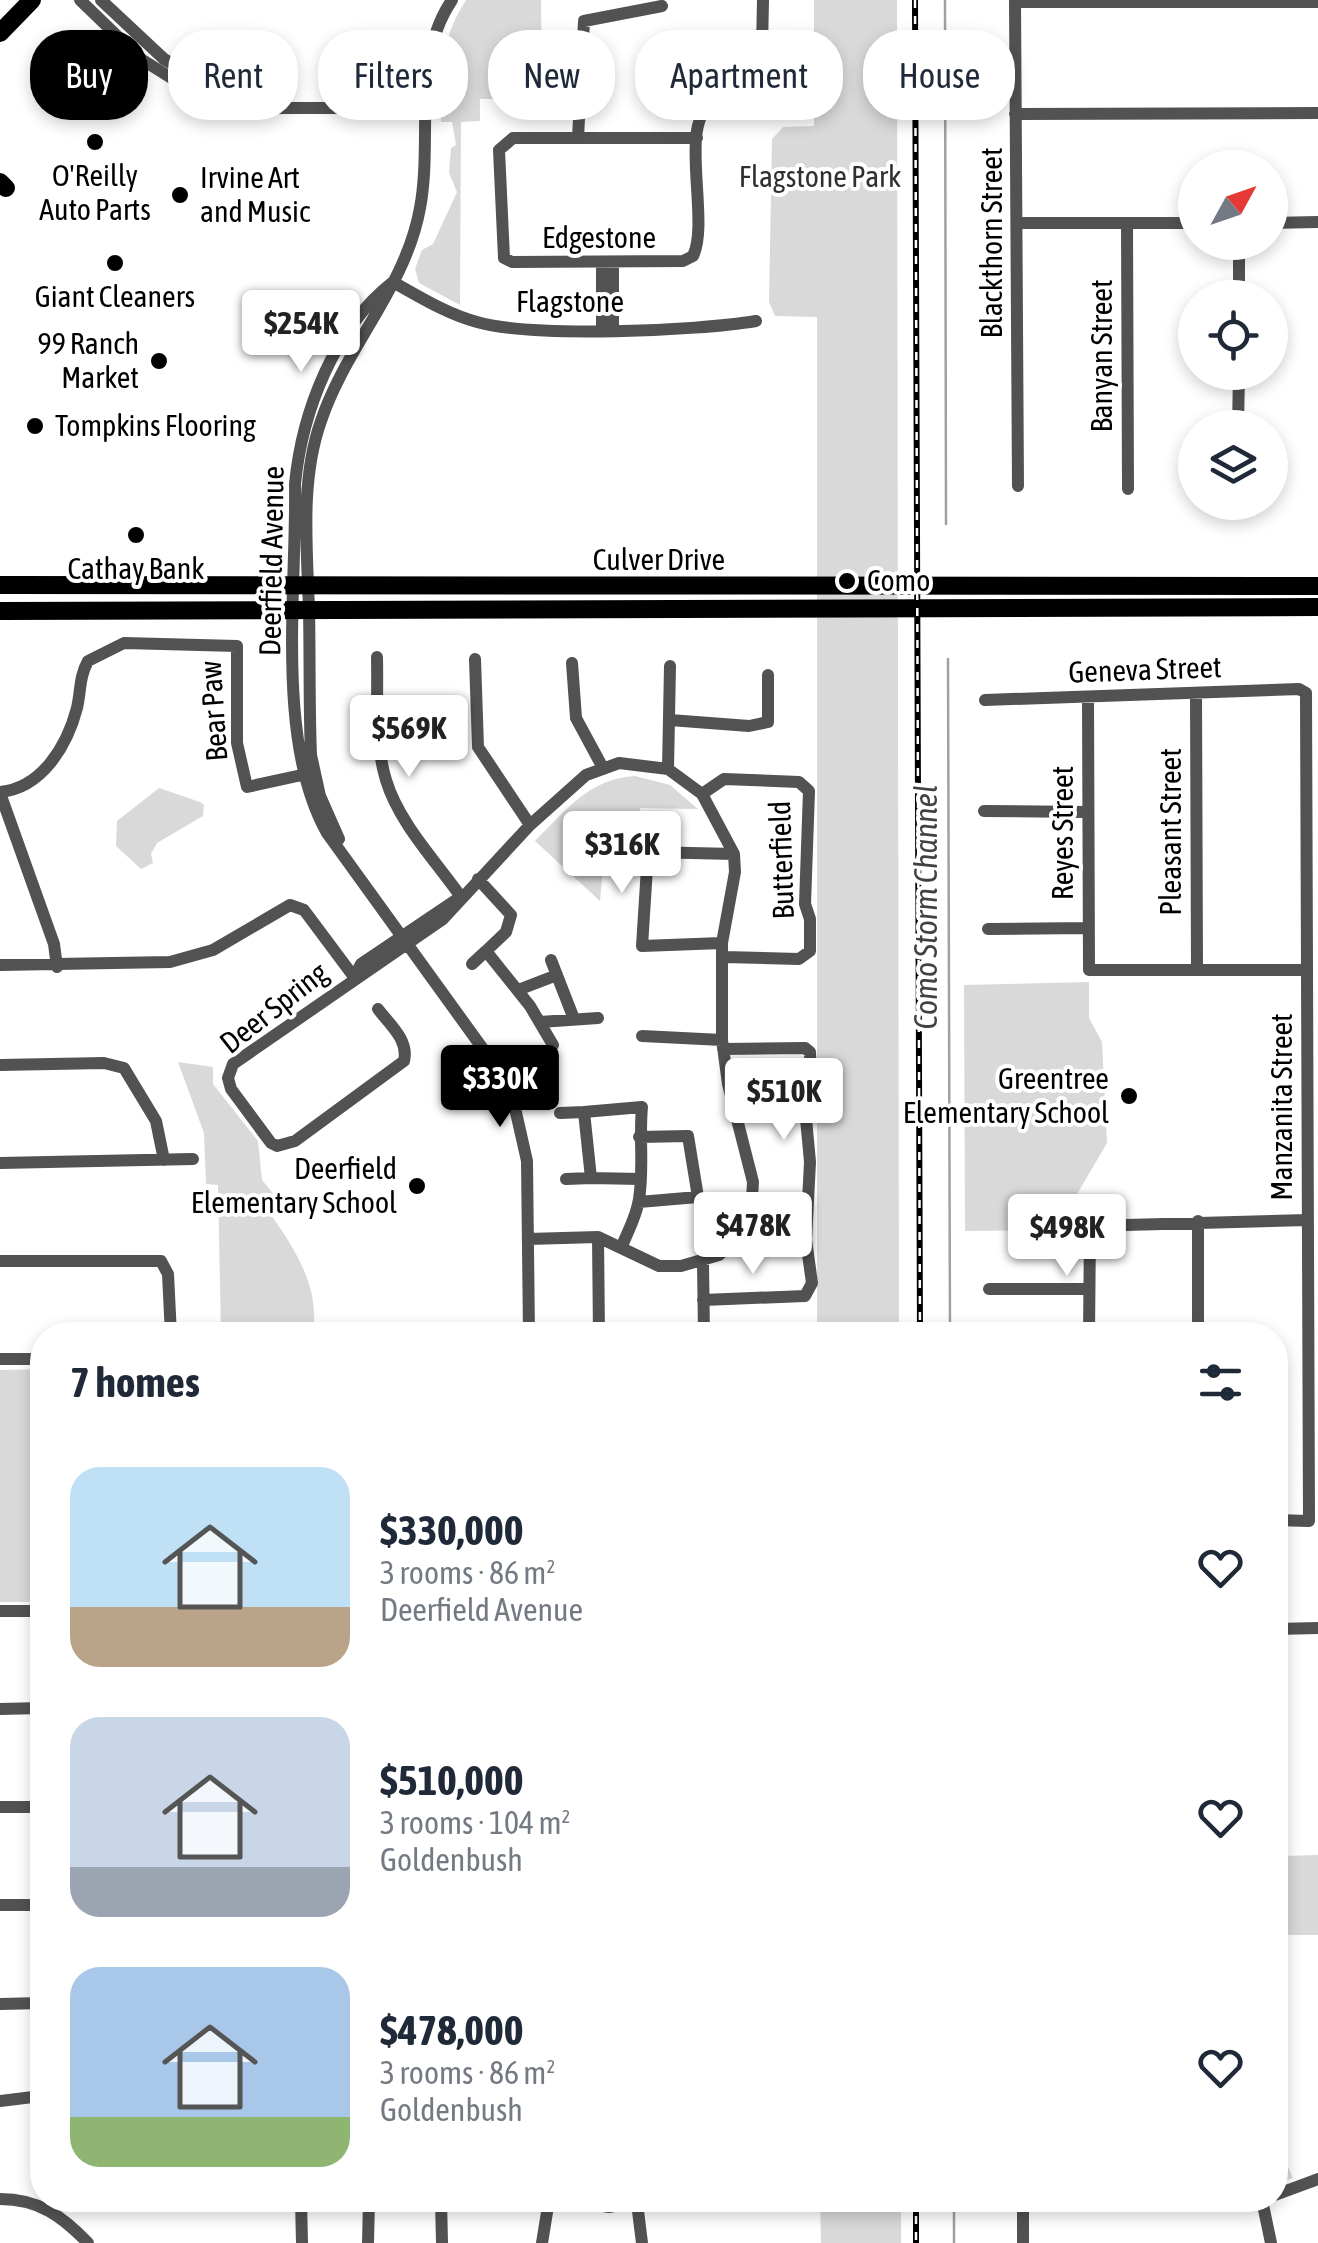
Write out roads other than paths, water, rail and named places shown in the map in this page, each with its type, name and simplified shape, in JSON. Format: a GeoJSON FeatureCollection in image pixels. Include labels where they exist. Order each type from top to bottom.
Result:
{"type":"FeatureCollection","features":[{"type":"Feature","properties":{"kind":"main road"},"geometry":{"type":"LineString","coordinates":[[0,32],[32,0]]}},
{"type":"Feature","properties":{"kind":"main road","name":"Culver Drive"},"geometry":{"type":"LineString","coordinates":[[0,585],[1318,586]]}},
{"type":"Feature","properties":{"kind":"main road"},"geometry":{"type":"LineString","coordinates":[[70,610],[99,587]]}},
{"type":"Feature","properties":{"kind":"main road","name":"Culver Drive"},"geometry":{"type":"LineString","coordinates":[[0,612],[1318,607]]}},
{"type":"Feature","properties":{"kind":"street"},"geometry":{"type":"LineString","coordinates":[[80,0],[141,58],[168,75]]}},
{"type":"Feature","properties":{"kind":"street"},"geometry":{"type":"LineString","coordinates":[[100,0],[168,62]]}},
{"type":"Feature","properties":{"kind":"street","name":"Deerfield Avenue"},"geometry":{"type":"LineString","coordinates":[[436,30],[452,0]]}},
{"type":"Feature","properties":{"kind":"street"},"geometry":{"type":"LineString","coordinates":[[662,6],[584,21],[578,138],[697,138],[697,122],[705,108],[748,106],[762,95],[763,0]]}},
{"type":"Feature","properties":{"kind":"street"},"geometry":{"type":"LineString","coordinates":[[1015,1],[1318,2]]}},
{"type":"Feature","properties":{"kind":"street","name":"Blackthorn Street"},"geometry":{"type":"LineString","coordinates":[[1015,1],[1018,486]]}},
{"type":"Feature","properties":{"kind":"street"},"geometry":{"type":"LineString","coordinates":[[1016,114],[1318,114]]}},
{"type":"Feature","properties":{"kind":"street","name":"Deerfield Avenue"},"geometry":{"type":"LineString","coordinates":[[425,120],[420,207],[392,282],[377,294],[348,336],[310,404],[298,446],[294,484],[302,611],[296,729],[316,812],[491,1060],[516,1108],[527,1161],[528,1322]]}},
{"type":"Feature","properties":{"kind":"street","name":"Edgestone"},"geometry":{"type":"LineString","coordinates":[[578,138],[513,138],[500,150],[504,258],[608,264],[683,261],[693,256],[698,238],[697,138]]}},
{"type":"Feature","properties":{"kind":"street"},"geometry":{"type":"LineString","coordinates":[[1018,223],[1178,222]]}},
{"type":"Feature","properties":{"kind":"street"},"geometry":{"type":"LineString","coordinates":[[1288,222],[1318,222]]}},
{"type":"Feature","properties":{"kind":"street","name":"Banyan Street"},"geometry":{"type":"LineString","coordinates":[[1127,223],[1128,489]]}},
{"type":"Feature","properties":{"kind":"street"},"geometry":{"type":"LineString","coordinates":[[608,264],[608,328]]}},
{"type":"Feature","properties":{"kind":"street","name":"Flagstone"},"geometry":{"type":"LineString","coordinates":[[392,282],[454,315],[493,326],[608,328],[756,322]]}},
{"type":"Feature","properties":{"kind":"street","name":"Bear Paw"},"geometry":{"type":"LineString","coordinates":[[57,967],[54,944],[0,793],[16,791],[48,768],[77,708],[81,673],[88,662],[124,643],[237,646],[237,743],[247,787],[308,774]]}},
{"type":"Feature","properties":{"kind":"street"},"geometry":{"type":"LineString","coordinates":[[377,657],[380,753],[386,779],[403,817],[461,896]]}},
{"type":"Feature","properties":{"kind":"street"},"geometry":{"type":"LineString","coordinates":[[475,659],[478,747],[530,825]]}},
{"type":"Feature","properties":{"kind":"street"},"geometry":{"type":"LineString","coordinates":[[528,1238],[598,1238],[659,1266],[702,1263],[733,1243],[750,1214],[754,1182],[723,1045],[723,950],[735,872],[734,854],[702,794],[668,769],[636,762],[603,768],[576,718],[572,662]]}},
{"type":"Feature","properties":{"kind":"street"},"geometry":{"type":"LineString","coordinates":[[668,769],[670,666]]}},
{"type":"Feature","properties":{"kind":"street"},"geometry":{"type":"LineString","coordinates":[[670,720],[749,726],[768,722],[768,674]]}},
{"type":"Feature","properties":{"kind":"street","name":"Geneva Street"},"geometry":{"type":"LineString","coordinates":[[985,700],[1299,689],[1306,694]]}},
{"type":"Feature","properties":{"kind":"street","name":"Pleasant Street"},"geometry":{"type":"LineString","coordinates":[[1196,694],[1197,970]]}},
{"type":"Feature","properties":{"kind":"street","name":"Manzanita Street"},"geometry":{"type":"LineString","coordinates":[[1288,1520],[1309,1521],[1313,1389],[1307,1220],[1306,970],[1312,835],[1306,694]]}},
{"type":"Feature","properties":{"kind":"street","name":"Reyes Street"},"geometry":{"type":"LineString","coordinates":[[1088,697],[1088,970],[1197,970]]}},
{"type":"Feature","properties":{"kind":"street","name":"Deer Spring"},"geometry":{"type":"LineString","coordinates":[[378,1010],[401,1038],[407,1050],[404,1061],[295,1141],[278,1146],[270,1143],[231,1089],[229,1069],[354,977],[367,974],[461,896],[530,825],[586,775],[603,768]]}},
{"type":"Feature","properties":{"kind":"street","name":"Butterfield"},"geometry":{"type":"LineString","coordinates":[[702,794],[724,778],[799,782],[809,791],[805,887],[810,951],[798,959],[723,950]]}},
{"type":"Feature","properties":{"kind":"street"},"geometry":{"type":"LineString","coordinates":[[984,811],[1087,812]]}},
{"type":"Feature","properties":{"kind":"street"},"geometry":{"type":"LineString","coordinates":[[723,950],[642,946],[648,852],[734,854]]}},
{"type":"Feature","properties":{"kind":"street"},"geometry":{"type":"LineString","coordinates":[[472,964],[506,932],[511,915],[478,879]]}},
{"type":"Feature","properties":{"kind":"street"},"geometry":{"type":"LineString","coordinates":[[0,964],[159,964],[192,958],[290,904],[304,910],[354,977]]}},
{"type":"Feature","properties":{"kind":"street"},"geometry":{"type":"LineString","coordinates":[[988,929],[1088,928]]}},
{"type":"Feature","properties":{"kind":"street"},"geometry":{"type":"LineString","coordinates":[[486,951],[518,990],[552,1045]]}},
{"type":"Feature","properties":{"kind":"street"},"geometry":{"type":"LineString","coordinates":[[551,960],[574,1019]]}},
{"type":"Feature","properties":{"kind":"street"},"geometry":{"type":"LineString","coordinates":[[1197,970],[1306,970]]}},
{"type":"Feature","properties":{"kind":"street"},"geometry":{"type":"LineString","coordinates":[[518,990],[557,975]]}},
{"type":"Feature","properties":{"kind":"street"},"geometry":{"type":"LineString","coordinates":[[540,1022],[598,1018]]}},
{"type":"Feature","properties":{"kind":"street"},"geometry":{"type":"LineString","coordinates":[[642,1036],[723,1045],[805,1048],[810,1052],[811,1085],[805,1108],[810,1162],[806,1240],[812,1284],[805,1296],[703,1300]]}},
{"type":"Feature","properties":{"kind":"street"},"geometry":{"type":"LineString","coordinates":[[0,1065],[104,1063],[124,1068],[156,1121],[164,1160]]}},
{"type":"Feature","properties":{"kind":"street"},"geometry":{"type":"LineString","coordinates":[[560,1113],[641,1106],[639,1202],[622,1246]]}},
{"type":"Feature","properties":{"kind":"street"},"geometry":{"type":"LineString","coordinates":[[584,1112],[591,1178]]}},
{"type":"Feature","properties":{"kind":"street"},"geometry":{"type":"LineString","coordinates":[[639,1136],[688,1136],[698,1197],[639,1202]]}},
{"type":"Feature","properties":{"kind":"street"},"geometry":{"type":"LineString","coordinates":[[0,1163],[193,1159]]}},
{"type":"Feature","properties":{"kind":"street"},"geometry":{"type":"LineString","coordinates":[[566,1179],[640,1179]]}},
{"type":"Feature","properties":{"kind":"street"},"geometry":{"type":"LineString","coordinates":[[1089,1322],[1090,1226],[1307,1220]]}},
{"type":"Feature","properties":{"kind":"street"},"geometry":{"type":"LineString","coordinates":[[1198,1221],[1198,1322]]}},
{"type":"Feature","properties":{"kind":"street"},"geometry":{"type":"LineString","coordinates":[[598,1238],[599,1322]]}},
{"type":"Feature","properties":{"kind":"street"},"geometry":{"type":"LineString","coordinates":[[0,1261],[161,1261],[168,1274],[170,1322]]}},
{"type":"Feature","properties":{"kind":"street"},"geometry":{"type":"LineString","coordinates":[[702,1263],[704,1322]]}},
{"type":"Feature","properties":{"kind":"street"},"geometry":{"type":"LineString","coordinates":[[989,1289],[1088,1288]]}},
{"type":"Feature","properties":{"kind":"street"},"geometry":{"type":"LineString","coordinates":[[0,1359],[30,1359]]}},
{"type":"Feature","properties":{"kind":"street"},"geometry":{"type":"LineString","coordinates":[[0,1612],[30,1611]]}},
{"type":"Feature","properties":{"kind":"street"},"geometry":{"type":"LineString","coordinates":[[1288,1629],[1318,1628]]}},
{"type":"Feature","properties":{"kind":"street"},"geometry":{"type":"LineString","coordinates":[[0,1708],[30,1708]]}},
{"type":"Feature","properties":{"kind":"street"},"geometry":{"type":"LineString","coordinates":[[0,1807],[30,1806]]}},
{"type":"Feature","properties":{"kind":"street"},"geometry":{"type":"LineString","coordinates":[[0,1905],[30,1904]]}},
{"type":"Feature","properties":{"kind":"street"},"geometry":{"type":"LineString","coordinates":[[0,2004],[30,2003]]}},
{"type":"Feature","properties":{"kind":"street"},"geometry":{"type":"LineString","coordinates":[[0,2101],[30,2097]]}},
{"type":"Feature","properties":{"kind":"street"},"geometry":{"type":"LineString","coordinates":[[1288,2190],[1318,2179]]}},
{"type":"Feature","properties":{"kind":"street"},"geometry":{"type":"LineString","coordinates":[[0,2199],[30,2204]]}},
{"type":"Feature","properties":{"kind":"street"},"geometry":{"type":"LineString","coordinates":[[50,2212],[88,2243]]}},
{"type":"Feature","properties":{"kind":"street"},"geometry":{"type":"LineString","coordinates":[[301,2212],[302,2243]]}},
{"type":"Feature","properties":{"kind":"street"},"geometry":{"type":"LineString","coordinates":[[368,2243],[369,2212]]}},
{"type":"Feature","properties":{"kind":"street"},"geometry":{"type":"LineString","coordinates":[[441,2212],[442,2243]]}},
{"type":"Feature","properties":{"kind":"street"},"geometry":{"type":"LineString","coordinates":[[542,2243],[547,2212]]}},
{"type":"Feature","properties":{"kind":"street"},"geometry":{"type":"LineString","coordinates":[[640,2212],[642,2243]]}},
{"type":"Feature","properties":{"kind":"street"},"geometry":{"type":"LineString","coordinates":[[1023,2212],[1023,2243]]}},
{"type":"Feature","properties":{"kind":"street"},"geometry":{"type":"LineString","coordinates":[[1265,2212],[1271,2243]]}},
{"type":"Feature","properties":{"kind":"waterway","name":"Como Storm Channel"},"geometry":{"type":"LineString","coordinates":[[945,0],[946,524]]}},
{"type":"Feature","properties":{"kind":"waterway","name":"Como Storm Channel"},"geometry":{"type":"LineString","coordinates":[[948,659],[950,1322]]}},
{"type":"Feature","properties":{"kind":"waterway","name":"Como Storm Channel"},"geometry":{"type":"LineString","coordinates":[[954,2212],[954,2243]]}},
{"type":"Feature","properties":{"kind":"railway"},"geometry":{"type":"LineString","coordinates":[[915,0],[920,1322]]}},
{"type":"Feature","properties":{"kind":"railway"},"geometry":{"type":"LineString","coordinates":[[916,2212],[916,2243]]}},
{"type":"Feature","properties":{"kind":"place","name":"O'Reilly Auto Parts"},"geometry":{"type":"Point","coordinates":[95,142]}},
{"type":"Feature","properties":{"kind":"place","name":"Irvine Art and Music"},"geometry":{"type":"Point","coordinates":[180,195]}},
{"type":"Feature","properties":{"kind":"place","name":"Giant Cleaners"},"geometry":{"type":"Point","coordinates":[115,263]}},
{"type":"Feature","properties":{"kind":"place","name":"99 Ranch Market"},"geometry":{"type":"Point","coordinates":[159,361]}},
{"type":"Feature","properties":{"kind":"place","name":"Tompkins Flooring"},"geometry":{"type":"Point","coordinates":[35,426]}},
{"type":"Feature","properties":{"kind":"place","name":"Cathay Bank"},"geometry":{"type":"Point","coordinates":[136,535]}},
{"type":"Feature","properties":{"kind":"place","name":"Como"},"geometry":{"type":"Point","coordinates":[847,581]}},
{"type":"Feature","properties":{"kind":"place","name":"Greentree Elementary School"},"geometry":{"type":"Point","coordinates":[1129,1096]}},
{"type":"Feature","properties":{"kind":"place","name":"Deerfield Elementary School"},"geometry":{"type":"Point","coordinates":[417,1186]}},
{"type":"Feature","properties":{"kind":"park label","name":"Flagstone Park"},"geometry":{"type":"Point","coordinates":[820,177]}}]}
